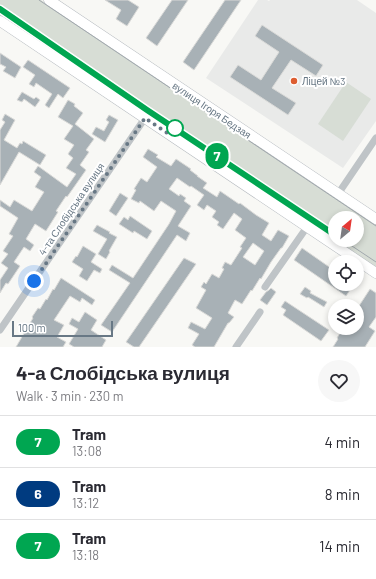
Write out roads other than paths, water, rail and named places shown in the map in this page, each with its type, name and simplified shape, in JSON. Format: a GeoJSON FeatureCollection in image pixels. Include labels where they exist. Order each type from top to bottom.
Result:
{"type":"FeatureCollection","features":[{"type":"Feature","properties":{"kind":"street","name":"вулиця Ігоря Бедзая"},"geometry":{"type":"LineString","coordinates":[[49,0],[376,219]]}},
{"type":"Feature","properties":{"kind":"street"},"geometry":{"type":"LineString","coordinates":[[0,21],[376,273]]}},
{"type":"Feature","properties":{"kind":"street","name":"4-та Слобідська вулиця"},"geometry":{"type":"LineString","coordinates":[[0,330],[145,118]]}},
{"type":"Feature","properties":{"kind":"street"},"geometry":{"type":"LineString","coordinates":[[338,194],[376,138]]}},
{"type":"Feature","properties":{"kind":"street"},"geometry":{"type":"LineString","coordinates":[[266,287],[307,227]]}},
{"type":"Feature","properties":{"kind":"street"},"geometry":{"type":"LineString","coordinates":[[236,347],[260,312]]}},
{"type":"Feature","properties":{"kind":"tram line"},"geometry":{"type":"LineString","coordinates":[[39,0],[376,226]]}},
{"type":"Feature","properties":{"kind":"tram line"},"geometry":{"type":"LineString","coordinates":[[0,9],[328,230]]}},
{"type":"Feature","properties":{"kind":"tram line","name":"7"},"geometry":{"type":"LineString","coordinates":[[0,9],[147,110],[328,230]]}},
{"type":"Feature","properties":{"kind":"tram line"},"geometry":{"type":"LineString","coordinates":[[354,247],[376,262]]}},
{"type":"Feature","properties":{"kind":"place","name":"Ліцей №3"},"geometry":{"type":"Point","coordinates":[294,81]}}]}
